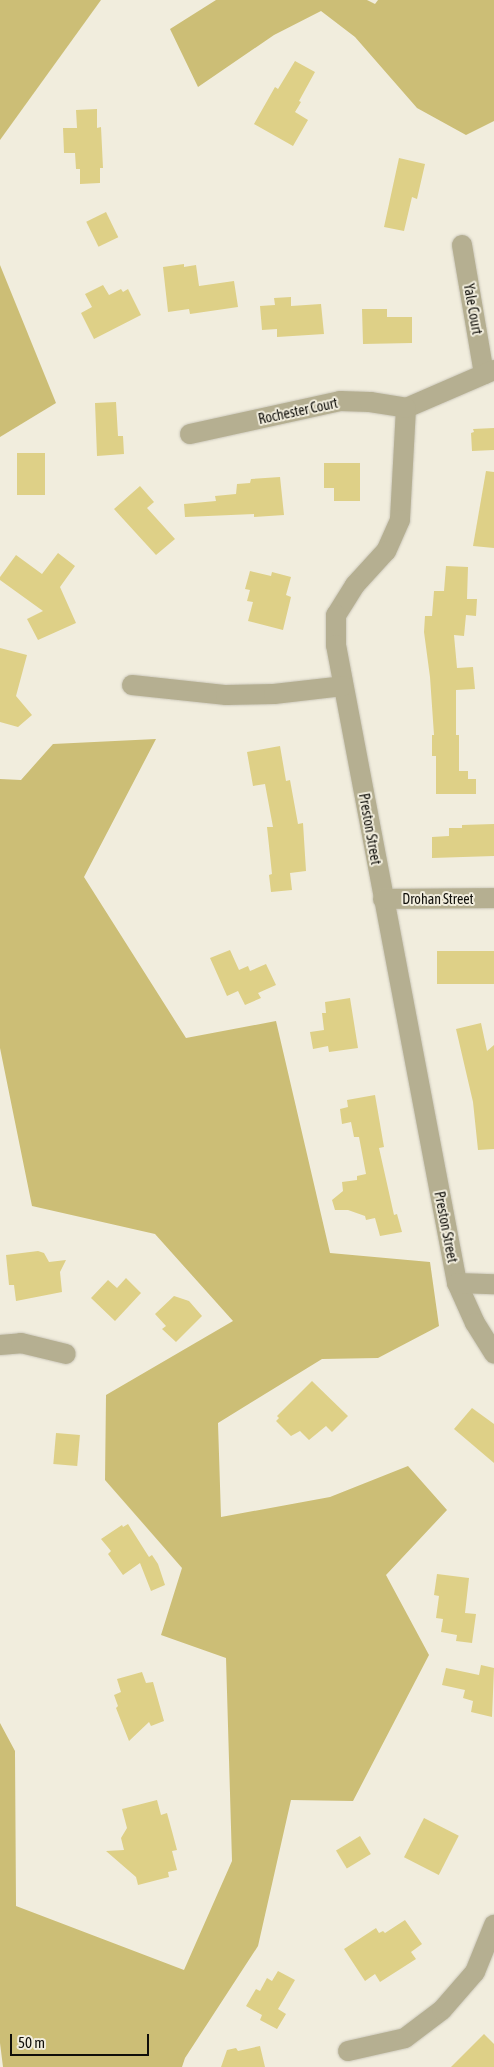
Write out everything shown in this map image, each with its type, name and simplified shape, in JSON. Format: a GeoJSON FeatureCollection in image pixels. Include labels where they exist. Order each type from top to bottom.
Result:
{"type":"FeatureCollection","features":[{"type":"Feature","properties":{"kind":"street","name":"Yale Court"},"geometry":{"type":"LineString","coordinates":[[462,245],[489,372]]}},
{"type":"Feature","properties":{"kind":"street"},"geometry":{"type":"LineString","coordinates":[[406,408],[489,372]]}},
{"type":"Feature","properties":{"kind":"street","name":"Rochester Court"},"geometry":{"type":"LineString","coordinates":[[190,434],[340,401],[370,402],[406,408]]}},
{"type":"Feature","properties":{"kind":"street","name":"Preston Street"},"geometry":{"type":"LineString","coordinates":[[406,408],[400,520],[386,551],[355,585],[336,615],[336,645],[457,1283],[475,1323],[494,1353]]}},
{"type":"Feature","properties":{"kind":"street"},"geometry":{"type":"LineString","coordinates":[[132,685],[226,695],[274,694],[344,686]]}},
{"type":"Feature","properties":{"kind":"street","name":"Drohan Street"},"geometry":{"type":"LineString","coordinates":[[383,899],[494,898]]}},
{"type":"Feature","properties":{"kind":"street"},"geometry":{"type":"LineString","coordinates":[[457,1283],[494,1284]]}},
{"type":"Feature","properties":{"kind":"street"},"geometry":{"type":"LineString","coordinates":[[0,1345],[21,1343],[66,1354]]}},
{"type":"Feature","properties":{"kind":"street"},"geometry":{"type":"LineString","coordinates":[[348,2051],[405,2038],[442,2010],[475,1972],[494,1925]]}},
{"type":"Feature","properties":{"kind":"shaded area"},"geometry":{"type":"Polygon","coordinates":[[[0,0],[101,0],[0,140],[0,0]]]}},
{"type":"Feature","properties":{"kind":"shaded area"},"geometry":{"type":"Polygon","coordinates":[[[216,0],[367,0],[375,4],[378,0],[494,0],[494,121],[466,135],[417,108],[355,37],[321,11],[274,35],[198,87],[170,29],[216,0]]]}},
{"type":"Feature","properties":{"kind":"shaded area"},"geometry":{"type":"Polygon","coordinates":[[[0,265],[56,403],[0,437],[0,265]]]}},
{"type":"Feature","properties":{"kind":"shaded area"},"geometry":{"type":"Polygon","coordinates":[[[156,739],[84,877],[186,1038],[276,1021],[330,1253],[430,1262],[439,1326],[378,1358],[322,1359],[218,1423],[221,1517],[330,1497],[408,1466],[447,1510],[386,1575],[429,1655],[353,1801],[291,1800],[258,1946],[185,2058],[182,2067],[3,2067],[0,2043],[0,1723],[15,1751],[16,1906],[184,1970],[232,1861],[226,1658],[161,1635],[182,1568],[105,1480],[106,1395],[233,1321],[155,1234],[32,1206],[0,1048],[0,779],[21,780],[53,744],[156,739]]]}},
{"type":"Feature","properties":{"kind":"building"},"geometry":{"type":"Polygon","coordinates":[[[295,61],[315,72],[295,112],[308,120],[293,146],[254,124],[275,87],[278,89],[295,61]]]}},
{"type":"Feature","properties":{"kind":"building"},"geometry":{"type":"Polygon","coordinates":[[[97,109],[97,128],[101,127],[103,168],[100,168],[100,183],[80,184],[80,169],[76,169],[75,153],[64,153],[63,128],[77,128],[76,110],[97,109]]]}},
{"type":"Feature","properties":{"kind":"building"},"geometry":{"type":"Polygon","coordinates":[[[399,158],[425,164],[417,199],[412,197],[404,231],[384,227],[399,158]]]}},
{"type":"Feature","properties":{"kind":"building"},"geometry":{"type":"Polygon","coordinates":[[[106,212],[118,237],[99,247],[86,222],[106,212]]]}},
{"type":"Feature","properties":{"kind":"building"},"geometry":{"type":"Polygon","coordinates":[[[184,264],[184,267],[196,265],[199,286],[234,281],[238,307],[190,314],[189,309],[168,312],[163,267],[184,264]]]}},
{"type":"Feature","properties":{"kind":"building"},"geometry":{"type":"Polygon","coordinates":[[[103,285],[109,295],[121,289],[123,292],[128,289],[141,315],[94,339],[81,313],[92,307],[85,294],[103,285]]]}},
{"type":"Feature","properties":{"kind":"building"},"geometry":{"type":"Polygon","coordinates":[[[291,297],[291,306],[321,304],[324,334],[277,337],[277,329],[262,330],[260,306],[275,305],[274,298],[291,297]]]}},
{"type":"Feature","properties":{"kind":"building"},"geometry":{"type":"Polygon","coordinates":[[[362,309],[387,309],[387,317],[412,317],[412,343],[363,344],[362,309]]]}},
{"type":"Feature","properties":{"kind":"building"},"geometry":{"type":"Polygon","coordinates":[[[116,402],[118,436],[123,436],[124,454],[97,456],[95,403],[116,402]]]}},
{"type":"Feature","properties":{"kind":"building"},"geometry":{"type":"Polygon","coordinates":[[[494,428],[494,450],[472,451],[471,433],[474,432],[473,429],[494,428]]]}},
{"type":"Feature","properties":{"kind":"building"},"geometry":{"type":"Polygon","coordinates":[[[17,453],[45,453],[45,495],[17,495],[17,453]]]}},
{"type":"Feature","properties":{"kind":"building"},"geometry":{"type":"Polygon","coordinates":[[[324,463],[360,463],[360,501],[334,501],[334,488],[324,488],[324,463]]]}},
{"type":"Feature","properties":{"kind":"building"},"geometry":{"type":"Polygon","coordinates":[[[486,471],[494,472],[494,548],[473,546],[486,471]]]}},
{"type":"Feature","properties":{"kind":"building"},"geometry":{"type":"Polygon","coordinates":[[[280,477],[284,515],[254,517],[254,514],[185,517],[184,504],[216,501],[215,496],[236,494],[237,484],[250,483],[251,479],[280,477]]]}},
{"type":"Feature","properties":{"kind":"building"},"geometry":{"type":"Polygon","coordinates":[[[140,486],[154,502],[147,508],[175,539],[156,555],[114,509],[140,486]]]}},
{"type":"Feature","properties":{"kind":"building"},"geometry":{"type":"Polygon","coordinates":[[[58,553],[75,566],[60,587],[76,623],[38,640],[27,619],[43,611],[0,580],[0,577],[16,555],[42,574],[58,553]]]}},
{"type":"Feature","properties":{"kind":"building"},"geometry":{"type":"Polygon","coordinates":[[[446,566],[468,567],[467,599],[477,599],[476,616],[466,615],[464,636],[454,635],[457,668],[473,667],[475,689],[456,690],[456,735],[459,735],[459,771],[468,771],[468,779],[476,779],[476,794],[436,794],[436,756],[432,756],[432,735],[434,735],[430,677],[424,632],[425,616],[432,616],[434,591],[444,591],[446,566]]]}},
{"type":"Feature","properties":{"kind":"building"},"geometry":{"type":"Polygon","coordinates":[[[250,571],[271,576],[272,572],[291,577],[286,595],[291,597],[283,630],[248,621],[253,602],[247,601],[250,590],[245,589],[250,571]]]}},
{"type":"Feature","properties":{"kind":"building"},"geometry":{"type":"Polygon","coordinates":[[[0,648],[27,655],[16,696],[32,715],[18,727],[0,722],[0,648]]]}},
{"type":"Feature","properties":{"kind":"building"},"geometry":{"type":"Polygon","coordinates":[[[280,746],[286,781],[290,780],[298,824],[303,823],[306,871],[290,873],[292,890],[271,892],[269,875],[272,874],[267,827],[273,827],[265,784],[253,786],[247,752],[280,746]]]}},
{"type":"Feature","properties":{"kind":"building"},"geometry":{"type":"Polygon","coordinates":[[[494,824],[494,856],[432,858],[432,837],[449,836],[449,828],[462,828],[462,825],[494,824]]]}},
{"type":"Feature","properties":{"kind":"building"},"geometry":{"type":"Polygon","coordinates":[[[230,950],[239,970],[248,966],[250,971],[266,964],[276,985],[258,993],[261,998],[245,1005],[238,991],[227,996],[210,958],[230,950]]]}},
{"type":"Feature","properties":{"kind":"building"},"geometry":{"type":"Polygon","coordinates":[[[437,951],[494,951],[494,984],[437,984],[437,951]]]}},
{"type":"Feature","properties":{"kind":"building"},"geometry":{"type":"Polygon","coordinates":[[[350,998],[358,1048],[329,1052],[328,1046],[313,1049],[310,1032],[324,1030],[322,1013],[326,1013],[325,1002],[350,998]]]}},
{"type":"Feature","properties":{"kind":"building"},"geometry":{"type":"Polygon","coordinates":[[[481,1023],[487,1051],[494,1045],[494,1149],[478,1150],[473,1102],[456,1029],[481,1023]]]}},
{"type":"Feature","properties":{"kind":"building"},"geometry":{"type":"Polygon","coordinates":[[[375,1095],[384,1147],[379,1148],[394,1215],[397,1214],[402,1232],[380,1236],[375,1218],[366,1220],[365,1216],[348,1210],[335,1210],[332,1200],[343,1191],[342,1182],[357,1180],[357,1176],[366,1174],[359,1137],[354,1137],[351,1122],[342,1124],[340,1109],[348,1107],[347,1100],[375,1095]]]}},
{"type":"Feature","properties":{"kind":"building"},"geometry":{"type":"Polygon","coordinates":[[[38,1251],[44,1253],[49,1262],[66,1260],[60,1272],[62,1292],[16,1301],[14,1285],[9,1285],[6,1255],[38,1251]]]}},
{"type":"Feature","properties":{"kind":"building"},"geometry":{"type":"Polygon","coordinates":[[[126,1278],[141,1293],[115,1321],[91,1298],[108,1280],[117,1288],[126,1278]]]}},
{"type":"Feature","properties":{"kind":"building"},"geometry":{"type":"Polygon","coordinates":[[[174,1296],[189,1301],[202,1316],[176,1342],[162,1329],[166,1326],[155,1314],[174,1296]]]}},
{"type":"Feature","properties":{"kind":"building"},"geometry":{"type":"Polygon","coordinates":[[[312,1381],[348,1416],[332,1432],[326,1426],[309,1440],[300,1431],[291,1436],[276,1421],[279,1418],[277,1416],[312,1381]]]}},
{"type":"Feature","properties":{"kind":"building"},"geometry":{"type":"Polygon","coordinates":[[[472,1408],[494,1424],[494,1463],[454,1429],[472,1408]]]}},
{"type":"Feature","properties":{"kind":"building"},"geometry":{"type":"Polygon","coordinates":[[[56,1433],[80,1435],[77,1466],[53,1464],[56,1433]]]}},
{"type":"Feature","properties":{"kind":"building"},"geometry":{"type":"Polygon","coordinates":[[[128,1524],[149,1557],[152,1555],[158,1564],[165,1585],[151,1591],[140,1563],[123,1575],[108,1554],[111,1551],[101,1539],[122,1525],[123,1527],[128,1524]]]}},
{"type":"Feature","properties":{"kind":"building"},"geometry":{"type":"Polygon","coordinates":[[[437,1574],[469,1578],[465,1613],[476,1614],[472,1643],[456,1641],[457,1635],[441,1632],[443,1619],[436,1618],[439,1596],[434,1595],[437,1574]]]}},
{"type":"Feature","properties":{"kind":"building"},"geometry":{"type":"Polygon","coordinates":[[[481,1665],[494,1668],[492,1717],[471,1712],[473,1701],[463,1698],[465,1690],[442,1685],[446,1668],[479,1675],[481,1665]]]}},
{"type":"Feature","properties":{"kind":"building"},"geometry":{"type":"Polygon","coordinates":[[[142,1672],[146,1683],[153,1682],[164,1721],[151,1726],[149,1722],[129,1741],[116,1708],[118,1706],[114,1695],[121,1692],[117,1679],[142,1672]]]}},
{"type":"Feature","properties":{"kind":"building"},"geometry":{"type":"Polygon","coordinates":[[[157,1800],[161,1815],[167,1813],[177,1850],[172,1851],[177,1870],[168,1872],[169,1877],[138,1885],[136,1877],[106,1851],[124,1850],[121,1838],[127,1828],[122,1809],[157,1800]]]}},
{"type":"Feature","properties":{"kind":"building"},"geometry":{"type":"Polygon","coordinates":[[[424,1818],[459,1836],[439,1875],[404,1857],[424,1818]]]}},
{"type":"Feature","properties":{"kind":"building"},"geometry":{"type":"Polygon","coordinates":[[[360,1836],[371,1854],[347,1868],[336,1850],[360,1836]]]}},
{"type":"Feature","properties":{"kind":"building"},"geometry":{"type":"Polygon","coordinates":[[[405,1920],[422,1944],[411,1952],[416,1959],[380,1982],[375,1974],[365,1981],[344,1949],[376,1928],[379,1933],[383,1931],[385,1933],[405,1920]]]}},
{"type":"Feature","properties":{"kind":"building"},"geometry":{"type":"Polygon","coordinates":[[[278,1971],[295,1980],[278,2009],[286,2014],[277,2029],[260,2020],[262,2015],[246,2006],[256,1989],[260,1991],[267,1978],[272,1981],[278,1971]]]}},
{"type":"Feature","properties":{"kind":"building"},"geometry":{"type":"Polygon","coordinates":[[[484,2034],[494,2044],[494,2067],[451,2067],[484,2034]]]}},
{"type":"Feature","properties":{"kind":"building"},"geometry":{"type":"Polygon","coordinates":[[[260,2046],[265,2067],[221,2067],[227,2050],[236,2048],[238,2051],[260,2046]]]}}]}
